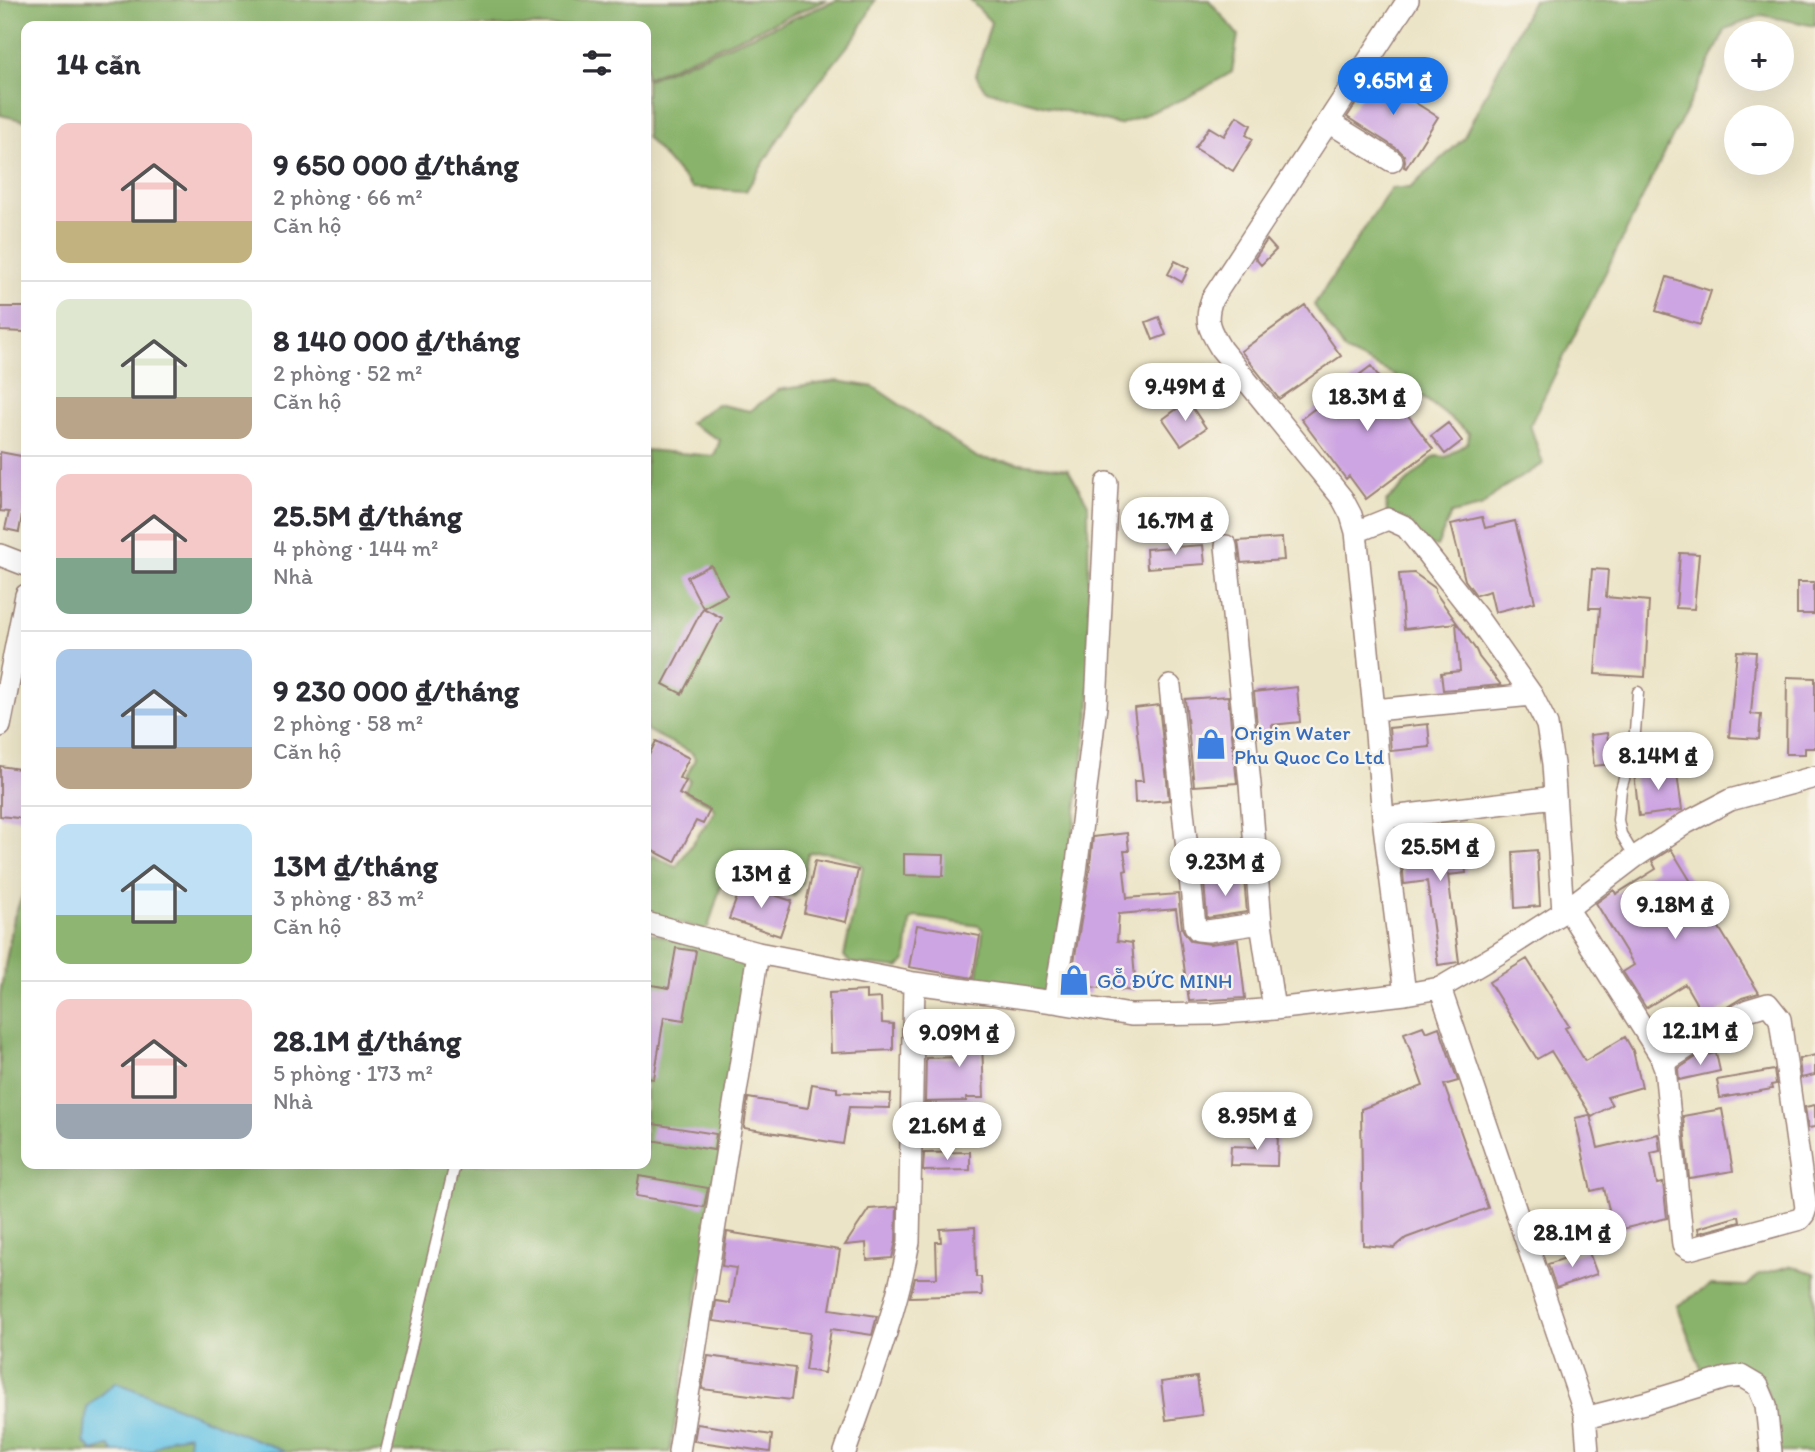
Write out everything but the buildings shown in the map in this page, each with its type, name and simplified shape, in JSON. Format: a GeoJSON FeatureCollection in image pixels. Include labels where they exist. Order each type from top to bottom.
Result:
{"type":"FeatureCollection","features":[{"type":"Feature","properties":{"kind":"street"},"geometry":{"type":"LineString","coordinates":[[1405,995],[1383,818],[1356,532],[1342,498],[1221,349],[1210,331],[1206,314],[1212,299],[1408,0]]}},
{"type":"Feature","properties":{"kind":"street"},"geometry":{"type":"LineString","coordinates":[[1328,122],[1392,161]]}},
{"type":"Feature","properties":{"kind":"street"},"geometry":{"type":"LineString","coordinates":[[1054,1002],[1076,872],[1096,706],[1107,483]]}},
{"type":"Feature","properties":{"kind":"street"},"geometry":{"type":"LineString","coordinates":[[1356,532],[1388,519],[1406,527],[1477,617],[1532,695],[1547,725],[1565,910],[1663,1063],[1683,1245],[1689,1250],[1800,1219],[1806,1208],[1780,1019],[1768,1004],[1748,1010],[1663,1063]]}},
{"type":"Feature","properties":{"kind":"street"},"geometry":{"type":"LineString","coordinates":[[1226,546],[1261,923],[1274,1009]]}},
{"type":"Feature","properties":{"kind":"street"},"geometry":{"type":"LineString","coordinates":[[0,555],[21,563]]}},
{"type":"Feature","properties":{"kind":"street"},"geometry":{"type":"LineString","coordinates":[[0,726],[21,620]]}},
{"type":"Feature","properties":{"kind":"street"},"geometry":{"type":"LineString","coordinates":[[1170,686],[1195,926],[1198,930],[1208,931],[1261,923]]}},
{"type":"Feature","properties":{"kind":"street"},"geometry":{"type":"LineString","coordinates":[[1374,710],[1532,695]]}},
{"type":"Feature","properties":{"kind":"street"},"geometry":{"type":"LineString","coordinates":[[651,924],[758,953],[914,983],[1054,1002],[1131,1016],[1213,1014],[1405,995],[1440,988],[1498,954],[1565,910],[1634,858],[1686,824],[1730,800],[1815,777]]}},
{"type":"Feature","properties":{"kind":"street"},"geometry":{"type":"LineString","coordinates":[[1383,818],[1556,797]]}},
{"type":"Feature","properties":{"kind":"street"},"geometry":{"type":"LineString","coordinates":[[679,1452],[758,953]]}},
{"type":"Feature","properties":{"kind":"street"},"geometry":{"type":"LineString","coordinates":[[845,1452],[894,1310],[909,1242],[914,983]]}},
{"type":"Feature","properties":{"kind":"street"},"geometry":{"type":"LineString","coordinates":[[1440,988],[1560,1339],[1585,1418],[1588,1452]]}},
{"type":"Feature","properties":{"kind":"street"},"geometry":{"type":"LineString","coordinates":[[1585,1418],[1741,1376],[1758,1386],[1766,1405],[1771,1452]]}},
{"type":"Feature","properties":{"kind":"lane"},"geometry":{"type":"LineString","coordinates":[[1634,858],[1621,834],[1618,820],[1621,789],[1633,745],[1637,692]]}},
{"type":"Feature","properties":{"kind":"lane"},"geometry":{"type":"LineString","coordinates":[[386,1452],[454,1169]]}},
{"type":"Feature","properties":{"kind":"green space"},"geometry":{"type":"Polygon","coordinates":[[[0,0],[827,0],[651,76],[651,21],[21,21],[21,120],[0,115],[0,0]]]}},
{"type":"Feature","properties":{"kind":"green space"},"geometry":{"type":"Polygon","coordinates":[[[837,0],[875,0],[858,33],[796,111],[746,191],[692,188],[651,143],[651,78],[837,0]]]}},
{"type":"Feature","properties":{"kind":"green space"},"geometry":{"type":"Polygon","coordinates":[[[970,0],[1209,0],[1238,35],[1232,72],[1186,98],[1119,125],[985,90],[976,75],[991,22],[970,0]]]}},
{"type":"Feature","properties":{"kind":"green space"},"geometry":{"type":"Polygon","coordinates":[[[1533,0],[1815,0],[1815,26],[1762,15],[1747,21],[1724,21],[1724,33],[1530,425],[1543,464],[1501,489],[1481,507],[1451,514],[1437,546],[1429,545],[1387,513],[1386,502],[1435,456],[1446,457],[1468,442],[1469,433],[1393,374],[1346,352],[1314,305],[1391,188],[1410,188],[1463,139],[1533,0]]]}},
{"type":"Feature","properties":{"kind":"green space"},"geometry":{"type":"Polygon","coordinates":[[[837,381],[874,387],[978,458],[1068,469],[1088,504],[1090,705],[1052,993],[981,985],[977,980],[983,930],[979,926],[916,917],[910,921],[906,960],[899,968],[850,963],[844,956],[863,866],[836,854],[808,854],[802,883],[794,896],[749,881],[752,864],[746,860],[728,862],[708,928],[651,915],[652,855],[676,867],[715,811],[711,805],[684,792],[690,780],[686,777],[695,759],[692,753],[651,732],[651,450],[714,456],[720,440],[689,423],[717,404],[750,411],[778,390],[837,381]]]}},
{"type":"Feature","properties":{"kind":"green space"},"geometry":{"type":"Polygon","coordinates":[[[21,899],[21,1169],[651,1169],[651,933],[732,953],[746,963],[714,1195],[670,1452],[0,1452],[0,994],[14,917],[21,899]]]}},
{"type":"Feature","properties":{"kind":"green space"},"geometry":{"type":"Polygon","coordinates":[[[1791,1266],[1815,1273],[1815,1452],[1777,1452],[1767,1389],[1703,1374],[1677,1306],[1711,1285],[1747,1286],[1760,1274],[1791,1266]]]}},
{"type":"Feature","properties":{"kind":"water"},"geometry":{"type":"Polygon","coordinates":[[[116,1382],[286,1452],[201,1452],[188,1448],[189,1435],[171,1438],[149,1452],[114,1452],[109,1446],[93,1451],[84,1442],[87,1407],[116,1382]]]}},
{"type":"Feature","properties":{"kind":"place","name":"Origin Water Phu Quoc Co Ltd"},"geometry":{"type":"Point","coordinates":[1211,744]}},
{"type":"Feature","properties":{"kind":"place","name":"GỖ ĐỨC MINH"},"geometry":{"type":"Point","coordinates":[1074,980]}}]}
